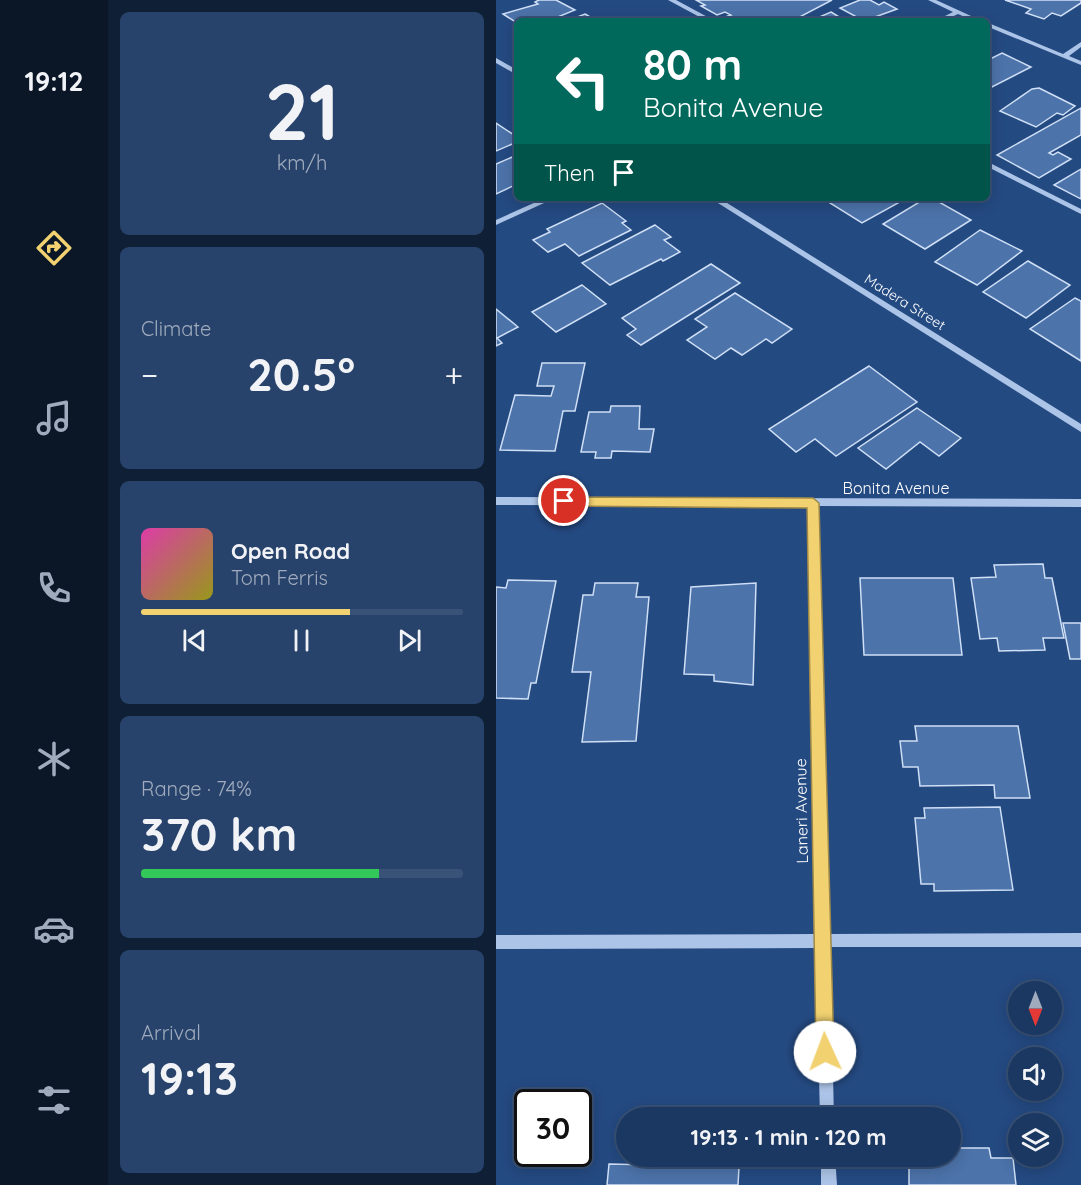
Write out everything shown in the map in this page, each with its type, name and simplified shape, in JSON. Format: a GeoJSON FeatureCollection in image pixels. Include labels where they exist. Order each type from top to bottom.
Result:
{"type":"FeatureCollection","features":[{"type":"Feature","properties":{"kind":"street"},"geometry":{"type":"LineString","coordinates":[[671,0],[706,18]]}},
{"type":"Feature","properties":{"kind":"street"},"geometry":{"type":"LineString","coordinates":[[931,0],[972,18]]}},
{"type":"Feature","properties":{"kind":"street"},"geometry":{"type":"LineString","coordinates":[[944,18],[957,12]]}},
{"type":"Feature","properties":{"kind":"street"},"geometry":{"type":"LineString","coordinates":[[990,26],[1081,63]]}},
{"type":"Feature","properties":{"kind":"street"},"geometry":{"type":"LineString","coordinates":[[1064,56],[1081,44]]}},
{"type":"Feature","properties":{"kind":"street"},"geometry":{"type":"LineString","coordinates":[[496,60],[514,71]]}},
{"type":"Feature","properties":{"kind":"street"},"geometry":{"type":"LineString","coordinates":[[990,164],[1081,212]]}},
{"type":"Feature","properties":{"kind":"street"},"geometry":{"type":"LineString","coordinates":[[496,223],[544,201]]}},
{"type":"Feature","properties":{"kind":"street","name":"Madera Street"},"geometry":{"type":"LineString","coordinates":[[719,201],[1081,429]]}},
{"type":"Feature","properties":{"kind":"street","name":"Bonita Avenue"},"geometry":{"type":"LineString","coordinates":[[496,501],[1081,503]]}},
{"type":"Feature","properties":{"kind":"street","name":"Laneri Avenue"},"geometry":{"type":"LineString","coordinates":[[813,503],[827,1107]]}},
{"type":"Feature","properties":{"kind":"street"},"geometry":{"type":"LineString","coordinates":[[496,942],[1081,940]]}},
{"type":"Feature","properties":{"kind":"street"},"geometry":{"type":"LineString","coordinates":[[829,1167],[829,1185]]}},
{"type":"Feature","properties":{"kind":"building"},"geometry":{"type":"Polygon","coordinates":[[[556,0],[575,10],[555,18],[514,18],[514,21],[503,14],[538,4],[535,2],[556,0]]]}},
{"type":"Feature","properties":{"kind":"building"},"geometry":{"type":"Polygon","coordinates":[[[696,0],[832,0],[798,18],[722,18],[731,15],[725,12],[717,15],[701,6],[705,5],[696,0]]]}},
{"type":"Feature","properties":{"kind":"building"},"geometry":{"type":"Polygon","coordinates":[[[860,0],[870,0],[879,5],[884,2],[897,9],[872,18],[858,18],[840,8],[860,0]]]}},
{"type":"Feature","properties":{"kind":"building"},"geometry":{"type":"Polygon","coordinates":[[[1005,0],[1081,0],[1081,3],[1061,16],[1052,13],[1044,19],[1026,13],[1031,9],[1005,0]]]}},
{"type":"Feature","properties":{"kind":"building"},"geometry":{"type":"Polygon","coordinates":[[[831,12],[841,18],[817,18],[831,12]]]}},
{"type":"Feature","properties":{"kind":"building"},"geometry":{"type":"Polygon","coordinates":[[[585,14],[592,18],[575,18],[585,14]]]}},
{"type":"Feature","properties":{"kind":"building"},"geometry":{"type":"Polygon","coordinates":[[[1002,53],[1031,67],[990,88],[990,59],[1002,53]]]}},
{"type":"Feature","properties":{"kind":"building"},"geometry":{"type":"Polygon","coordinates":[[[1039,88],[1075,106],[1063,115],[1057,113],[1036,127],[1000,111],[1032,89],[1039,88]]]}},
{"type":"Feature","properties":{"kind":"building"},"geometry":{"type":"Polygon","coordinates":[[[1081,108],[1081,135],[1049,153],[1053,155],[1058,152],[1071,159],[1039,178],[997,155],[1081,108]]]}},
{"type":"Feature","properties":{"kind":"building"},"geometry":{"type":"Polygon","coordinates":[[[496,123],[514,135],[514,143],[496,151],[496,123]]]}},
{"type":"Feature","properties":{"kind":"building"},"geometry":{"type":"Polygon","coordinates":[[[514,156],[514,185],[496,194],[496,164],[514,156]]]}},
{"type":"Feature","properties":{"kind":"building"},"geometry":{"type":"Polygon","coordinates":[[[1081,169],[1081,199],[1054,185],[1081,169]]]}},
{"type":"Feature","properties":{"kind":"building"},"geometry":{"type":"Polygon","coordinates":[[[827,201],[902,201],[862,223],[827,201]]]}},
{"type":"Feature","properties":{"kind":"building"},"geometry":{"type":"Polygon","coordinates":[[[921,201],[937,201],[971,220],[925,249],[883,224],[921,201]]]}},
{"type":"Feature","properties":{"kind":"building"},"geometry":{"type":"Polygon","coordinates":[[[602,203],[626,221],[622,223],[631,230],[579,256],[565,244],[548,252],[533,240],[550,232],[547,229],[602,203]]]}},
{"type":"Feature","properties":{"kind":"building"},"geometry":{"type":"Polygon","coordinates":[[[655,225],[671,237],[664,240],[680,252],[610,285],[582,263],[655,225]]]}},
{"type":"Feature","properties":{"kind":"building"},"geometry":{"type":"Polygon","coordinates":[[[980,230],[1022,251],[977,285],[935,262],[980,230]]]}},
{"type":"Feature","properties":{"kind":"building"},"geometry":{"type":"Polygon","coordinates":[[[1028,261],[1070,285],[1026,318],[983,292],[1028,261]]]}},
{"type":"Feature","properties":{"kind":"building"},"geometry":{"type":"Polygon","coordinates":[[[711,264],[740,283],[641,345],[627,335],[636,329],[622,318],[711,264]]]}},
{"type":"Feature","properties":{"kind":"building"},"geometry":{"type":"Polygon","coordinates":[[[582,285],[606,304],[556,332],[532,312],[582,285]]]}},
{"type":"Feature","properties":{"kind":"building"},"geometry":{"type":"Polygon","coordinates":[[[735,293],[792,329],[772,343],[766,339],[742,355],[731,348],[715,359],[687,340],[707,327],[695,319],[735,293]]]}},
{"type":"Feature","properties":{"kind":"building"},"geometry":{"type":"Polygon","coordinates":[[[1075,298],[1081,301],[1081,361],[1030,329],[1075,298]]]}},
{"type":"Feature","properties":{"kind":"building"},"geometry":{"type":"Polygon","coordinates":[[[496,309],[518,327],[497,338],[502,343],[496,346],[496,309]]]}},
{"type":"Feature","properties":{"kind":"building"},"geometry":{"type":"Polygon","coordinates":[[[542,363],[585,363],[575,411],[563,411],[555,451],[500,450],[515,395],[551,396],[554,386],[537,386],[542,363]]]}},
{"type":"Feature","properties":{"kind":"building"},"geometry":{"type":"Polygon","coordinates":[[[869,366],[917,402],[836,456],[815,439],[796,452],[769,429],[869,366]]]}},
{"type":"Feature","properties":{"kind":"building"},"geometry":{"type":"Polygon","coordinates":[[[611,406],[640,406],[639,429],[654,429],[650,452],[612,451],[611,458],[595,458],[596,452],[581,452],[589,412],[610,412],[611,406]]]}},
{"type":"Feature","properties":{"kind":"building"},"geometry":{"type":"Polygon","coordinates":[[[917,408],[961,438],[939,456],[920,442],[886,469],[858,448],[917,408]]]}},
{"type":"Feature","properties":{"kind":"building"},"geometry":{"type":"Polygon","coordinates":[[[1043,564],[1045,578],[1052,578],[1064,638],[1043,638],[1045,650],[999,651],[997,638],[980,639],[971,578],[996,577],[994,565],[1043,564]]]}},
{"type":"Feature","properties":{"kind":"building"},"geometry":{"type":"Polygon","coordinates":[[[860,578],[953,578],[962,655],[864,655],[860,578]]]}},
{"type":"Feature","properties":{"kind":"building"},"geometry":{"type":"Polygon","coordinates":[[[508,580],[556,581],[536,683],[531,683],[528,699],[496,698],[496,587],[506,588],[508,580]]]}},
{"type":"Feature","properties":{"kind":"building"},"geometry":{"type":"Polygon","coordinates":[[[595,583],[638,583],[636,597],[649,597],[636,741],[582,742],[591,672],[572,672],[583,595],[593,595],[595,583]]]}},
{"type":"Feature","properties":{"kind":"building"},"geometry":{"type":"Polygon","coordinates":[[[756,583],[753,685],[714,681],[714,675],[684,674],[691,587],[756,583]]]}},
{"type":"Feature","properties":{"kind":"building"},"geometry":{"type":"Polygon","coordinates":[[[1063,623],[1081,623],[1081,659],[1070,659],[1063,623]]]}},
{"type":"Feature","properties":{"kind":"building"},"geometry":{"type":"Polygon","coordinates":[[[915,726],[1018,726],[1030,798],[995,798],[994,785],[920,786],[918,767],[903,767],[900,741],[917,741],[915,726]]]}},
{"type":"Feature","properties":{"kind":"building"},"geometry":{"type":"Polygon","coordinates":[[[1000,807],[1013,890],[934,891],[934,884],[921,884],[915,818],[925,818],[924,808],[1000,807]]]}},
{"type":"Feature","properties":{"kind":"building"},"geometry":{"type":"Polygon","coordinates":[[[961,1148],[989,1148],[991,1158],[1008,1158],[1008,1167],[1014,1167],[1016,1185],[909,1185],[909,1167],[961,1167],[961,1148]]]}},
{"type":"Feature","properties":{"kind":"building"},"geometry":{"type":"Polygon","coordinates":[[[609,1164],[616,1164],[616,1167],[739,1167],[738,1185],[607,1185],[609,1164]]]}},
{"type":"Feature","properties":{"kind":"route"},"geometry":{"type":"LineString","coordinates":[[564,501],[813,503],[825,1052]]}}]}
